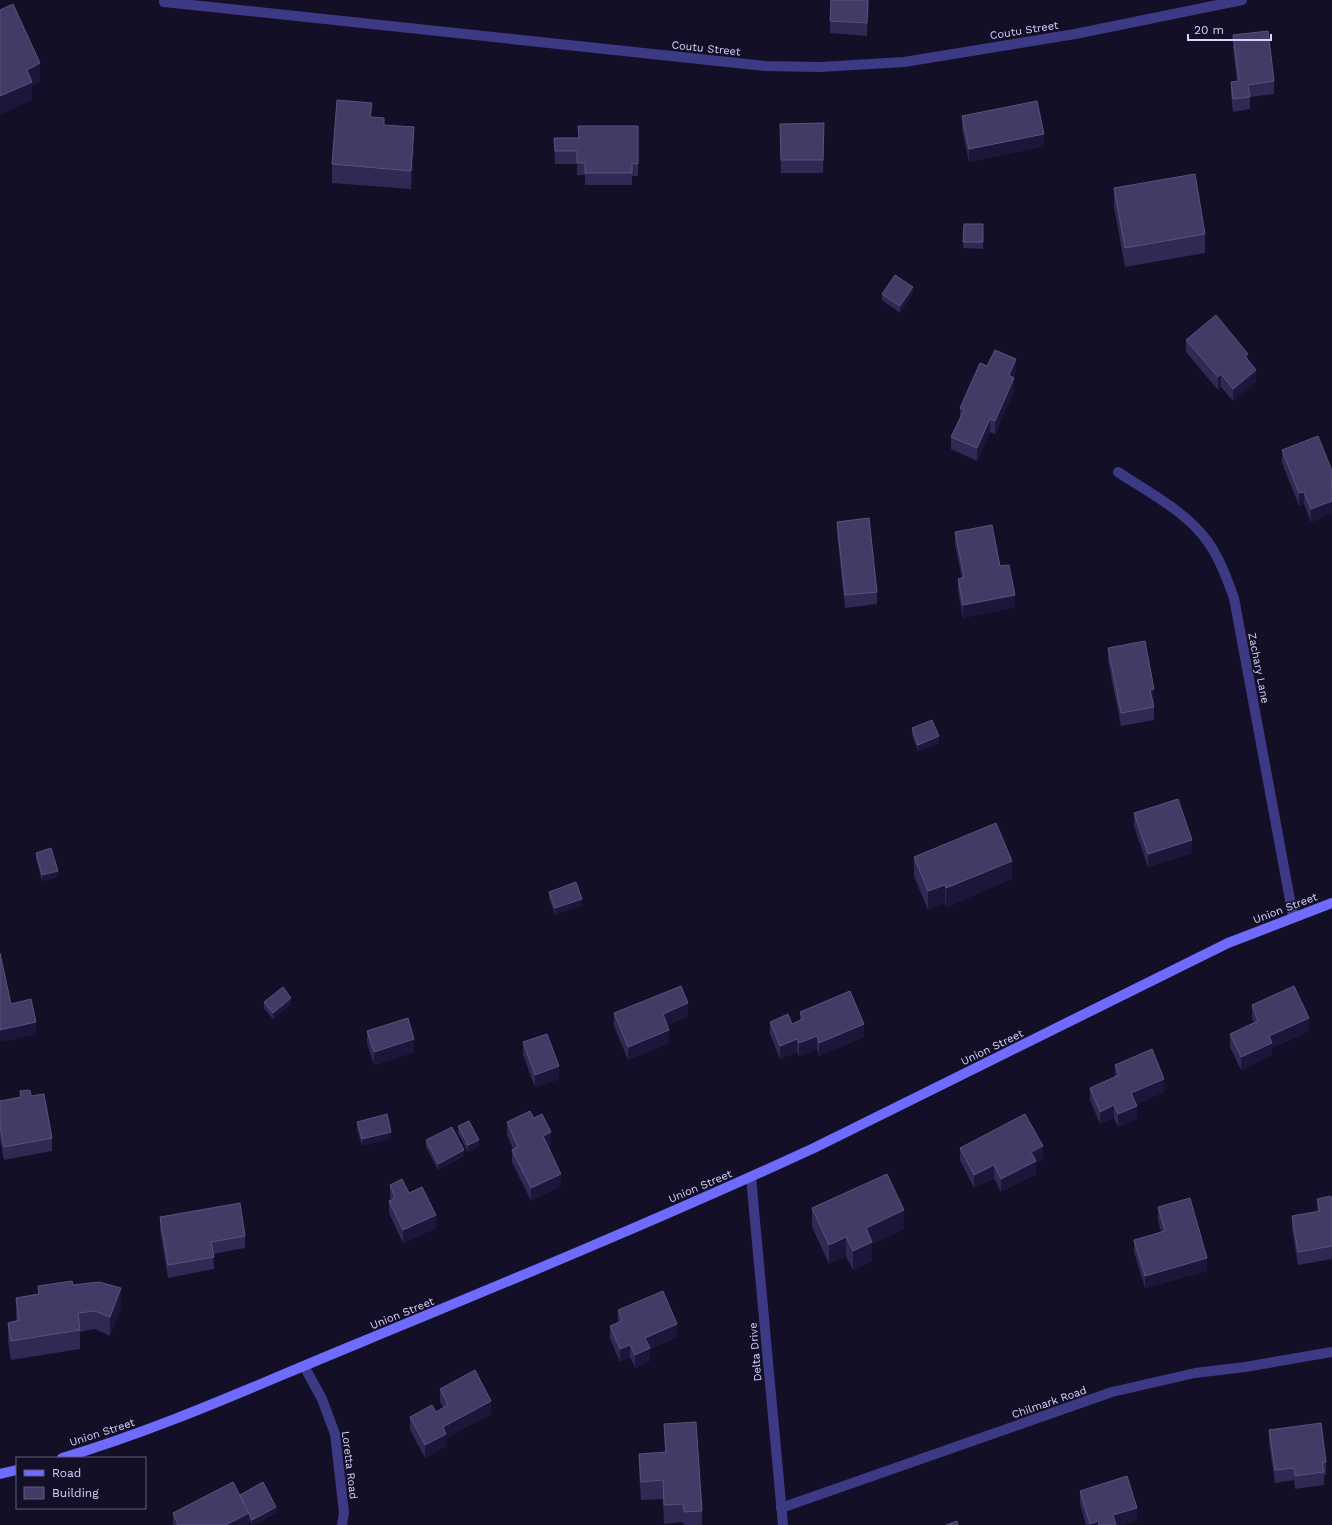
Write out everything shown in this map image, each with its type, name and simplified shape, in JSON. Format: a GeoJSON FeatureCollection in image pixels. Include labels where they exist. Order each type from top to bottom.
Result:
{"type":"FeatureCollection","features":[{"type":"Feature","properties":{"kind":"main road","name":"Union Street"},"geometry":{"type":"LineString","coordinates":[[65,1457],[114,1442],[206,1407],[449,1306],[751,1177],[821,1145],[1228,943],[1293,916],[1332,903]]}},
{"type":"Feature","properties":{"kind":"main road"},"geometry":{"type":"LineString","coordinates":[[0,1474],[16,1470]]}},
{"type":"Feature","properties":{"kind":"street","name":"Coutu Street"},"geometry":{"type":"LineString","coordinates":[[164,2],[765,66],[820,67],[904,62],[1075,34],[1242,0]]}},
{"type":"Feature","properties":{"kind":"street","name":"Zachary Lane"},"geometry":{"type":"LineString","coordinates":[[1118,472],[1186,518],[1208,542],[1222,566],[1234,598],[1293,916]]}},
{"type":"Feature","properties":{"kind":"street","name":"Delta Drive"},"geometry":{"type":"LineString","coordinates":[[751,1177],[783,1525]]}},
{"type":"Feature","properties":{"kind":"street","name":"Chilmark Road"},"geometry":{"type":"LineString","coordinates":[[781,1508],[1112,1392],[1195,1373],[1245,1367],[1332,1352]]}},
{"type":"Feature","properties":{"kind":"street","name":"Loretta Road"},"geometry":{"type":"LineString","coordinates":[[304,1366],[322,1399],[335,1434],[344,1513],[342,1525]]}},
{"type":"Feature","properties":{"kind":"building"},"geometry":{"type":"Polygon","coordinates":[[[831,0],[868,0],[867,23],[830,21],[831,0]]]}},
{"type":"Feature","properties":{"kind":"building"},"geometry":{"type":"Polygon","coordinates":[[[13,4],[40,63],[27,70],[32,82],[0,96],[0,10],[13,4]]]}},
{"type":"Feature","properties":{"kind":"building"},"geometry":{"type":"Polygon","coordinates":[[[1268,31],[1274,81],[1248,85],[1250,97],[1233,99],[1231,82],[1239,81],[1233,35],[1268,31]]]}},
{"type":"Feature","properties":{"kind":"building"},"geometry":{"type":"Polygon","coordinates":[[[337,100],[372,103],[370,117],[384,118],[384,125],[414,127],[411,171],[332,164],[337,100]]]}},
{"type":"Feature","properties":{"kind":"building"},"geometry":{"type":"Polygon","coordinates":[[[1037,101],[1044,134],[969,149],[962,116],[1037,101]]]}},
{"type":"Feature","properties":{"kind":"building"},"geometry":{"type":"Polygon","coordinates":[[[824,123],[823,160],[781,160],[780,124],[824,123]]]}},
{"type":"Feature","properties":{"kind":"building"},"geometry":{"type":"Polygon","coordinates":[[[578,126],[638,126],[638,164],[632,163],[632,173],[585,173],[585,163],[577,163],[577,151],[555,151],[554,138],[579,138],[578,126]]]}},
{"type":"Feature","properties":{"kind":"building"},"geometry":{"type":"Polygon","coordinates":[[[1195,174],[1205,234],[1125,248],[1114,188],[1195,174]]]}},
{"type":"Feature","properties":{"kind":"building"},"geometry":{"type":"Polygon","coordinates":[[[964,224],[983,224],[983,242],[963,242],[964,224]]]}},
{"type":"Feature","properties":{"kind":"building"},"geometry":{"type":"Polygon","coordinates":[[[895,275],[913,287],[900,306],[882,294],[895,275]]]}},
{"type":"Feature","properties":{"kind":"building"},"geometry":{"type":"Polygon","coordinates":[[[1216,315],[1248,354],[1245,356],[1256,370],[1233,389],[1221,374],[1218,377],[1186,340],[1216,315]]]}},
{"type":"Feature","properties":{"kind":"building"},"geometry":{"type":"Polygon","coordinates":[[[995,350],[1016,359],[1009,375],[1014,378],[995,421],[990,419],[977,448],[951,437],[964,410],[960,408],[980,363],[987,366],[995,350]]]}},
{"type":"Feature","properties":{"kind":"building"},"geometry":{"type":"Polygon","coordinates":[[[1318,436],[1332,471],[1332,501],[1311,509],[1304,492],[1299,493],[1282,450],[1318,436]]]}},
{"type":"Feature","properties":{"kind":"building"},"geometry":{"type":"Polygon","coordinates":[[[869,518],[877,592],[845,595],[837,522],[869,518]]]}},
{"type":"Feature","properties":{"kind":"building"},"geometry":{"type":"Polygon","coordinates":[[[992,525],[1000,566],[1009,565],[1015,595],[963,605],[958,579],[964,577],[955,532],[992,525]]]}},
{"type":"Feature","properties":{"kind":"building"},"geometry":{"type":"Polygon","coordinates":[[[1145,641],[1154,689],[1150,690],[1154,707],[1121,713],[1108,648],[1145,641]]]}},
{"type":"Feature","properties":{"kind":"building"},"geometry":{"type":"Polygon","coordinates":[[[932,720],[939,736],[918,745],[912,728],[932,720]]]}},
{"type":"Feature","properties":{"kind":"building"},"geometry":{"type":"Polygon","coordinates":[[[1178,799],[1192,840],[1148,854],[1134,813],[1178,799]]]}},
{"type":"Feature","properties":{"kind":"building"},"geometry":{"type":"Polygon","coordinates":[[[996,823],[1012,861],[946,888],[945,885],[928,891],[914,857],[996,823]]]}},
{"type":"Feature","properties":{"kind":"building"},"geometry":{"type":"Polygon","coordinates":[[[51,848],[58,871],[42,875],[36,853],[51,848]]]}},
{"type":"Feature","properties":{"kind":"building"},"geometry":{"type":"Polygon","coordinates":[[[576,882],[582,899],[555,908],[549,892],[576,882]]]}},
{"type":"Feature","properties":{"kind":"building"},"geometry":{"type":"Polygon","coordinates":[[[0,953],[11,1004],[31,999],[36,1022],[0,1030],[0,953]]]}},
{"type":"Feature","properties":{"kind":"building"},"geometry":{"type":"Polygon","coordinates":[[[681,986],[688,1003],[663,1014],[669,1030],[628,1047],[614,1013],[681,986]]]}},
{"type":"Feature","properties":{"kind":"building"},"geometry":{"type":"Polygon","coordinates":[[[1294,986],[1309,1018],[1269,1036],[1272,1043],[1241,1057],[1230,1034],[1258,1021],[1252,1005],[1294,986]]]}},
{"type":"Feature","properties":{"kind":"building"},"geometry":{"type":"Polygon","coordinates":[[[283,987],[291,998],[273,1013],[264,1002],[283,987]]]}},
{"type":"Feature","properties":{"kind":"building"},"geometry":{"type":"Polygon","coordinates":[[[850,991],[864,1024],[819,1043],[817,1036],[799,1043],[797,1039],[780,1046],[770,1022],[788,1014],[792,1024],[803,1019],[800,1012],[850,991]]]}},
{"type":"Feature","properties":{"kind":"building"},"geometry":{"type":"Polygon","coordinates":[[[408,1018],[414,1039],[374,1052],[367,1031],[408,1018]]]}},
{"type":"Feature","properties":{"kind":"building"},"geometry":{"type":"Polygon","coordinates":[[[547,1034],[559,1066],[535,1075],[523,1042],[547,1034]]]}},
{"type":"Feature","properties":{"kind":"building"},"geometry":{"type":"Polygon","coordinates":[[[1152,1049],[1164,1079],[1131,1093],[1137,1106],[1118,1114],[1114,1105],[1100,1112],[1090,1088],[1119,1075],[1115,1065],[1152,1049]]]}},
{"type":"Feature","properties":{"kind":"building"},"geometry":{"type":"Polygon","coordinates":[[[30,1090],[31,1096],[44,1094],[52,1138],[4,1147],[0,1126],[0,1101],[21,1097],[20,1091],[30,1090]]]}},
{"type":"Feature","properties":{"kind":"building"},"geometry":{"type":"Polygon","coordinates":[[[530,1111],[534,1118],[542,1114],[551,1132],[543,1136],[561,1174],[531,1188],[512,1150],[518,1147],[507,1122],[530,1111]]]}},
{"type":"Feature","properties":{"kind":"building"},"geometry":{"type":"Polygon","coordinates":[[[387,1114],[391,1132],[362,1139],[357,1122],[387,1114]]]}},
{"type":"Feature","properties":{"kind":"building"},"geometry":{"type":"Polygon","coordinates":[[[1025,1114],[1043,1146],[1031,1152],[1036,1161],[1001,1179],[994,1165],[974,1175],[960,1148],[1025,1114]]]}},
{"type":"Feature","properties":{"kind":"building"},"geometry":{"type":"Polygon","coordinates":[[[469,1121],[479,1140],[468,1145],[458,1126],[469,1121]]]}},
{"type":"Feature","properties":{"kind":"building"},"geometry":{"type":"Polygon","coordinates":[[[452,1127],[464,1150],[438,1164],[426,1140],[452,1127]]]}},
{"type":"Feature","properties":{"kind":"building"},"geometry":{"type":"Polygon","coordinates":[[[887,1174],[904,1210],[866,1228],[872,1242],[853,1251],[846,1237],[829,1245],[812,1208],[887,1174]]]}},
{"type":"Feature","properties":{"kind":"building"},"geometry":{"type":"Polygon","coordinates":[[[402,1179],[409,1193],[422,1187],[436,1215],[403,1230],[389,1201],[395,1198],[390,1185],[402,1179]]]}},
{"type":"Feature","properties":{"kind":"building"},"geometry":{"type":"Polygon","coordinates":[[[1331,1196],[1332,1246],[1298,1252],[1292,1216],[1320,1211],[1317,1199],[1331,1196]]]}},
{"type":"Feature","properties":{"kind":"building"},"geometry":{"type":"Polygon","coordinates":[[[1190,1198],[1207,1258],[1145,1276],[1134,1240],[1165,1231],[1158,1207],[1190,1198]]]}},
{"type":"Feature","properties":{"kind":"building"},"geometry":{"type":"Polygon","coordinates":[[[240,1203],[245,1236],[211,1242],[214,1257],[168,1265],[160,1217],[240,1203]]]}},
{"type":"Feature","properties":{"kind":"building"},"geometry":{"type":"Polygon","coordinates":[[[72,1281],[73,1285],[99,1282],[121,1288],[110,1317],[95,1311],[78,1313],[80,1330],[11,1341],[8,1323],[19,1320],[16,1298],[39,1294],[38,1286],[72,1281]]]}},
{"type":"Feature","properties":{"kind":"building"},"geometry":{"type":"Polygon","coordinates":[[[663,1291],[677,1324],[645,1338],[650,1348],[635,1355],[630,1345],[620,1349],[610,1326],[622,1321],[618,1310],[663,1291]]]}},
{"type":"Feature","properties":{"kind":"building"},"geometry":{"type":"Polygon","coordinates":[[[475,1370],[491,1401],[443,1427],[446,1434],[425,1445],[410,1417],[432,1405],[436,1412],[448,1405],[440,1389],[475,1370]]]}},
{"type":"Feature","properties":{"kind":"building"},"geometry":{"type":"Polygon","coordinates":[[[696,1422],[702,1511],[684,1512],[683,1504],[664,1505],[663,1480],[641,1482],[639,1454],[666,1452],[664,1424],[696,1422]]]}},
{"type":"Feature","properties":{"kind":"building"},"geometry":{"type":"Polygon","coordinates":[[[1321,1423],[1326,1462],[1322,1463],[1324,1472],[1295,1476],[1294,1468],[1275,1470],[1269,1430],[1321,1423]]]}},
{"type":"Feature","properties":{"kind":"building"},"geometry":{"type":"Polygon","coordinates":[[[1127,1476],[1137,1508],[1113,1515],[1116,1525],[1099,1525],[1098,1521],[1090,1524],[1080,1491],[1127,1476]]]}},
{"type":"Feature","properties":{"kind":"building"},"geometry":{"type":"Polygon","coordinates":[[[233,1482],[249,1513],[226,1525],[178,1525],[173,1513],[233,1482]]]}},
{"type":"Feature","properties":{"kind":"building"},"geometry":{"type":"Polygon","coordinates":[[[263,1482],[276,1507],[252,1520],[240,1495],[263,1482]]]}},
{"type":"Feature","properties":{"kind":"building"},"geometry":{"type":"Polygon","coordinates":[[[957,1521],[958,1525],[946,1525],[957,1521]]]}}]}
